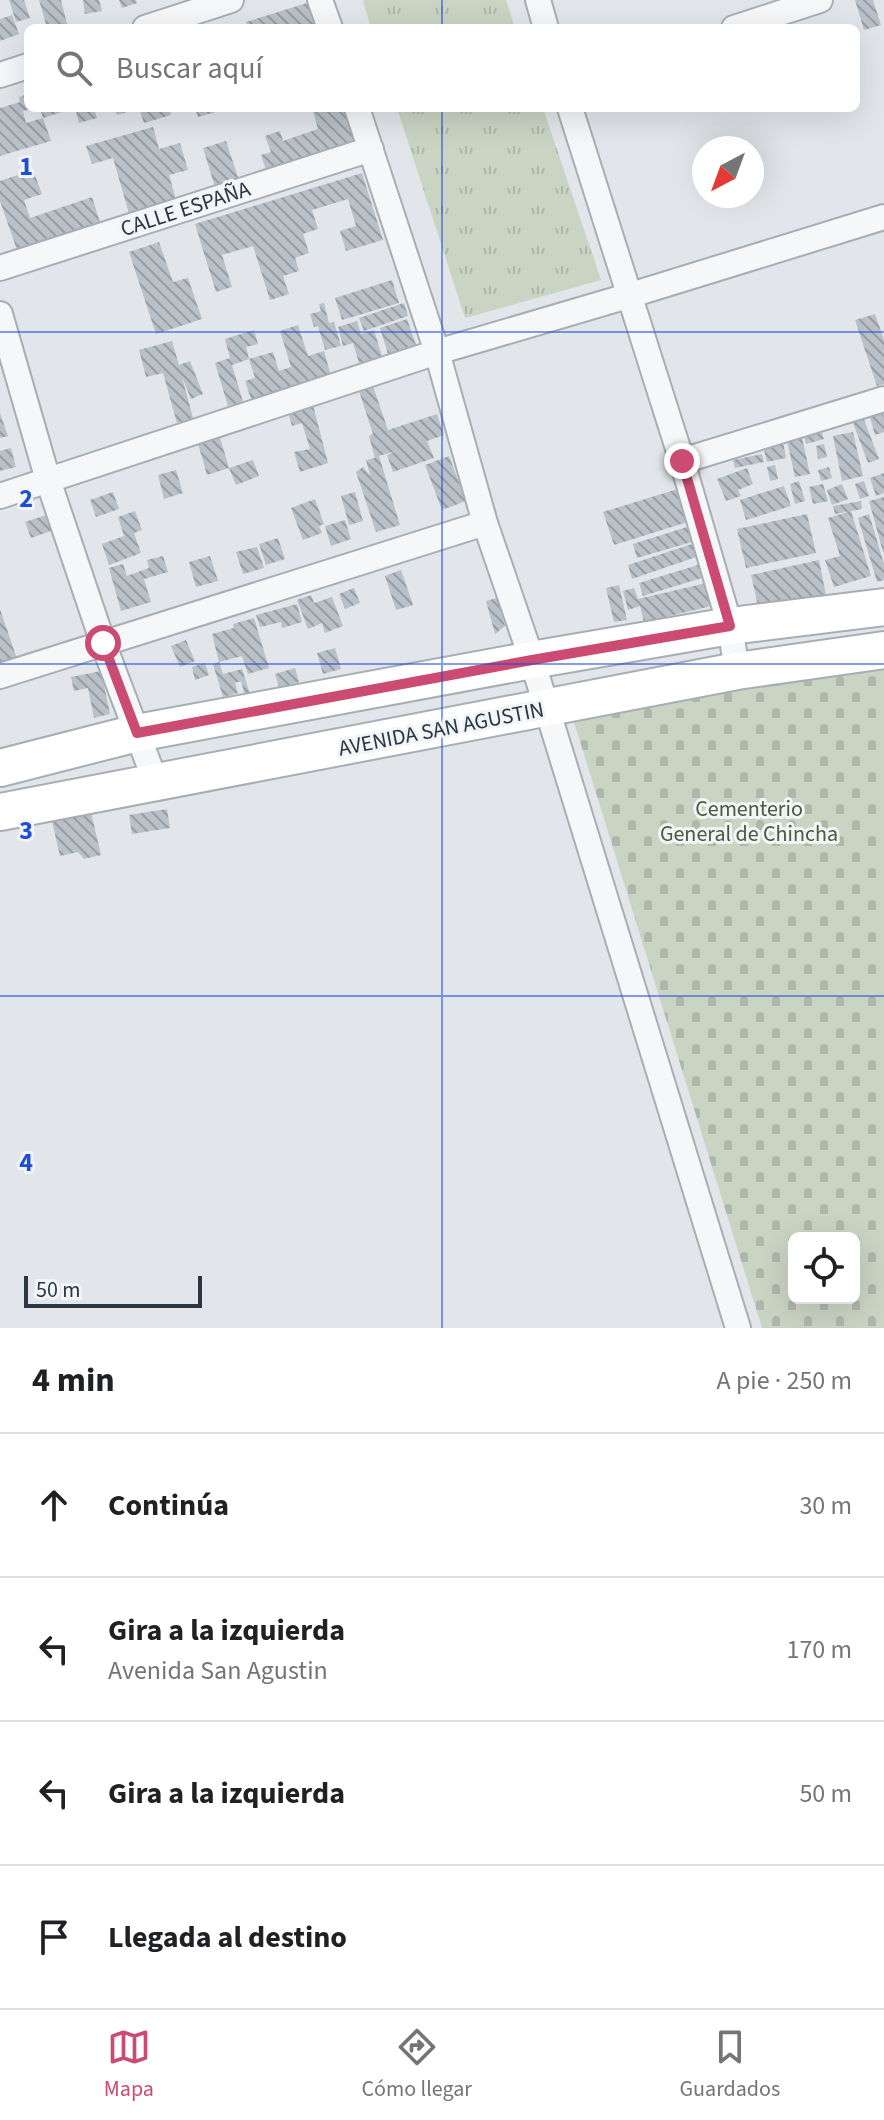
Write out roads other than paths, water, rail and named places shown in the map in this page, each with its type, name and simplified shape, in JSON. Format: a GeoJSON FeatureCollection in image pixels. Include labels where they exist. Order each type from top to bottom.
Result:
{"type":"FeatureCollection","features":[{"type":"Feature","properties":{"kind":"street"},"geometry":{"type":"LineString","coordinates":[[157,24],[231,0]]}},
{"type":"Feature","properties":{"kind":"street"},"geometry":{"type":"LineString","coordinates":[[320,0],[329,24]]}},
{"type":"Feature","properties":{"kind":"street"},"geometry":{"type":"LineString","coordinates":[[538,0],[545,24]]}},
{"type":"Feature","properties":{"kind":"street"},"geometry":{"type":"LineString","coordinates":[[746,24],[820,0]]}},
{"type":"Feature","properties":{"kind":"street"},"geometry":{"type":"LineString","coordinates":[[0,75],[24,67]]}},
{"type":"Feature","properties":{"kind":"street"},"geometry":{"type":"LineString","coordinates":[[358,112],[437,352],[485,523],[547,707],[738,1328]]}},
{"type":"Feature","properties":{"kind":"street"},"geometry":{"type":"LineString","coordinates":[[571,112],[682,461],[730,626],[737,671]]}},
{"type":"Feature","properties":{"kind":"street","name":"CALLE ESPAÑA"},"geometry":{"type":"LineString","coordinates":[[0,268],[371,149]]}},
{"type":"Feature","properties":{"kind":"street"},"geometry":{"type":"LineString","coordinates":[[0,496],[437,352],[884,217]]}},
{"type":"Feature","properties":{"kind":"street"},"geometry":{"type":"LineString","coordinates":[[0,314],[48,480],[103,643],[156,783]]}},
{"type":"Feature","properties":{"kind":"street"},"geometry":{"type":"LineString","coordinates":[[682,461],[884,399]]}},
{"type":"Feature","properties":{"kind":"street"},"geometry":{"type":"LineString","coordinates":[[0,676],[485,523]]}},
{"type":"Feature","properties":{"kind":"street"},"geometry":{"type":"LineString","coordinates":[[0,768],[137,733],[532,660],[730,626],[884,607]]}},
{"type":"Feature","properties":{"kind":"street","name":"AVENIDA SAN AGUSTIN"},"geometry":{"type":"LineString","coordinates":[[3,806],[156,783],[737,671],[884,650]]}},
{"type":"Feature","properties":{"kind":"park label","name":"Cementerio General de Chincha"},"geometry":{"type":"Point","coordinates":[749,820]}}]}
